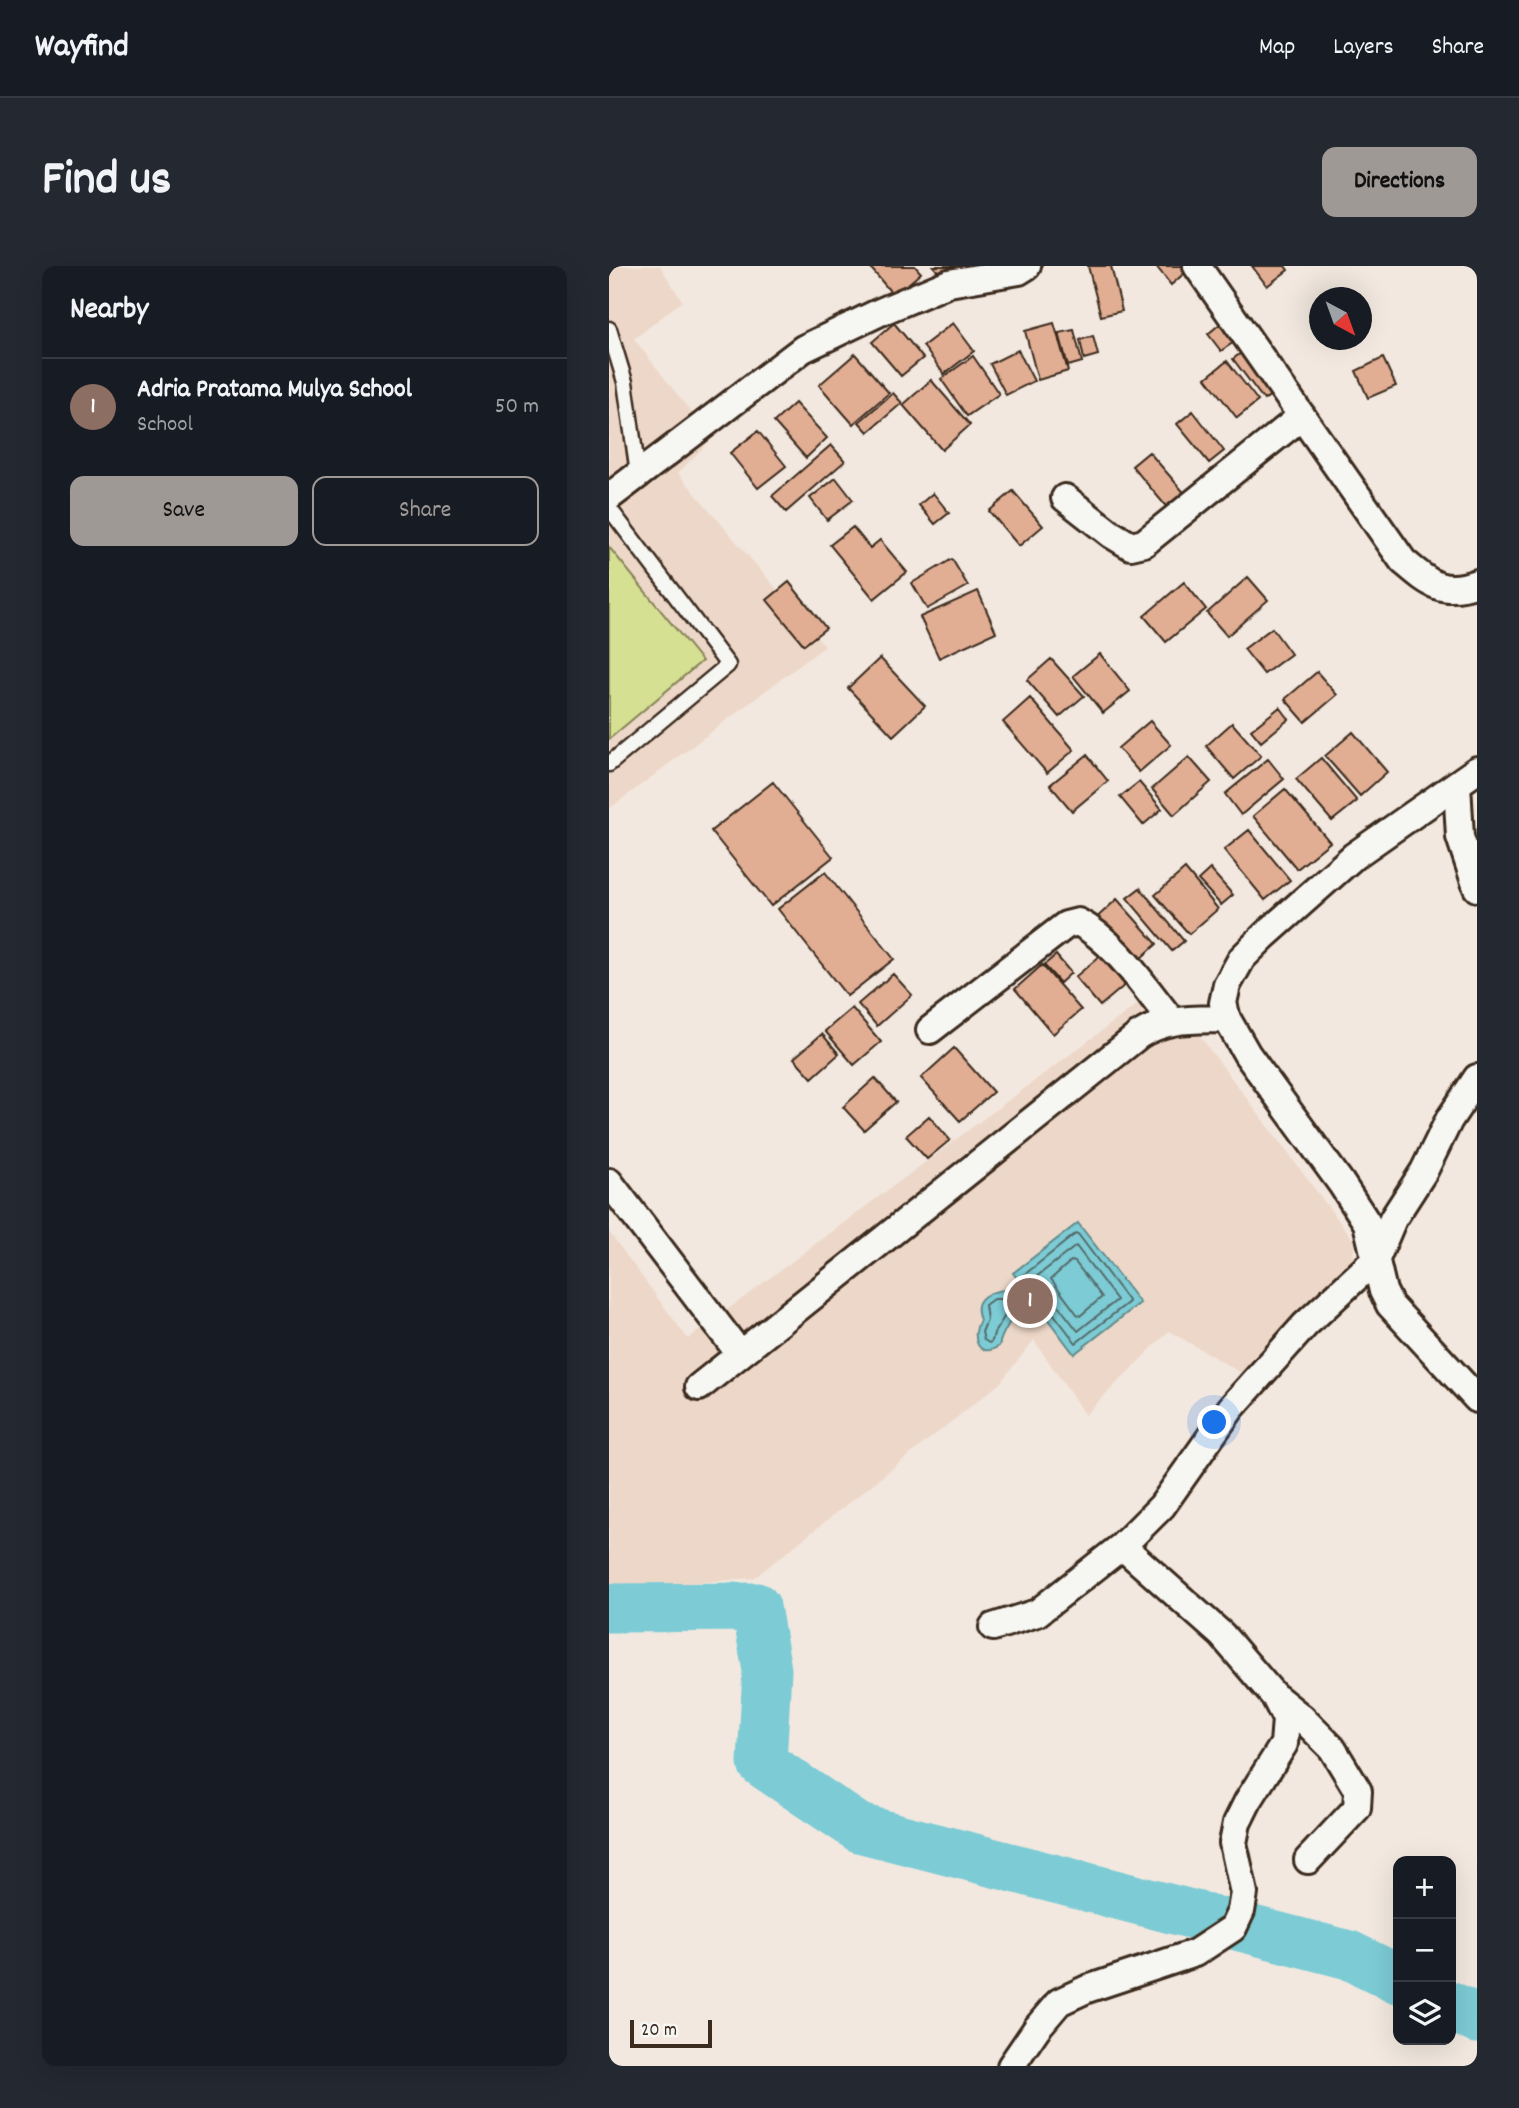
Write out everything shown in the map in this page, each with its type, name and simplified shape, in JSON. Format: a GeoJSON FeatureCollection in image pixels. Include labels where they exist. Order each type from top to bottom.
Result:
{"type":"FeatureCollection","features":[{"type":"Feature","properties":{"kind":"street"},"geometry":{"type":"LineString","coordinates":[[609,496],[803,349],[949,282],[1019,271],[1027,266]]}},
{"type":"Feature","properties":{"kind":"street"},"geometry":{"type":"LineString","coordinates":[[1197,266],[1403,561],[1441,589],[1464,588],[1477,583]]}},
{"type":"Feature","properties":{"kind":"street"},"geometry":{"type":"LineString","coordinates":[[1065,498],[1131,546],[1144,543],[1302,416]]}},
{"type":"Feature","properties":{"kind":"street"},"geometry":{"type":"LineString","coordinates":[[1467,777],[1460,837],[1477,888]]}},
{"type":"Feature","properties":{"kind":"street"},"geometry":{"type":"LineString","coordinates":[[1467,777],[1354,856],[1242,958],[1227,985],[1223,1003],[1227,1019],[1247,1054],[1341,1182],[1367,1223],[1383,1291],[1389,1305],[1477,1399]]}},
{"type":"Feature","properties":{"kind":"street"},"geometry":{"type":"LineString","coordinates":[[930,1030],[1066,925],[1078,922],[1089,928],[1119,957],[1171,1020]]}},
{"type":"Feature","properties":{"kind":"street"},"geometry":{"type":"LineString","coordinates":[[699,1387],[1139,1035],[1171,1020],[1227,1019]]}},
{"type":"Feature","properties":{"kind":"street"},"geometry":{"type":"LineString","coordinates":[[993,1627],[1037,1613],[1122,1546],[1162,1506],[1231,1408],[1305,1325],[1376,1259],[1393,1219],[1424,1171],[1449,1120],[1477,1077]]}},
{"type":"Feature","properties":{"kind":"street"},"geometry":{"type":"LineString","coordinates":[[609,1182],[740,1354]]}},
{"type":"Feature","properties":{"kind":"street"},"geometry":{"type":"LineString","coordinates":[[1122,1546],[1222,1635],[1275,1697],[1302,1718],[1332,1748],[1358,1791],[1357,1808],[1308,1860]]}},
{"type":"Feature","properties":{"kind":"street"},"geometry":{"type":"LineString","coordinates":[[1011,2066],[1059,2002],[1087,1989],[1195,1953],[1233,1928],[1241,1911],[1244,1893],[1233,1843],[1237,1823],[1284,1744],[1286,1719],[1275,1697]]}},
{"type":"Feature","properties":{"kind":"lane"},"geometry":{"type":"LineString","coordinates":[[609,329],[625,382],[638,474]]}},
{"type":"Feature","properties":{"kind":"lane"},"geometry":{"type":"LineString","coordinates":[[609,508],[728,665],[609,764]]}},
{"type":"Feature","properties":{"kind":"shaded area"},"geometry":{"type":"Polygon","coordinates":[[[609,266],[660,266],[682,301],[634,339],[712,439],[678,473],[825,646],[609,809],[609,266]]]}},
{"type":"Feature","properties":{"kind":"shaded area"},"geometry":{"type":"Polygon","coordinates":[[[1162,986],[1354,1241],[1353,1271],[1243,1374],[1169,1331],[1085,1415],[1034,1340],[999,1384],[754,1578],[609,1589],[609,1232],[688,1339],[1162,986]]]}},
{"type":"Feature","properties":{"kind":"green space"},"geometry":{"type":"Polygon","coordinates":[[[609,547],[702,661],[609,739],[609,547]]]}},
{"type":"Feature","properties":{"kind":"water"},"geometry":{"type":"Polygon","coordinates":[[[1078,1223],[1140,1303],[1074,1354],[1013,1273],[1078,1223]]]}},
{"type":"Feature","properties":{"kind":"water"},"geometry":{"type":"Polygon","coordinates":[[[1003,1290],[1013,1314],[999,1346],[986,1350],[978,1345],[976,1339],[980,1320],[979,1303],[991,1293],[1003,1290]]]}},
{"type":"Feature","properties":{"kind":"building"},"geometry":{"type":"Polygon","coordinates":[[[869,266],[915,266],[921,273],[894,296],[869,266]]]}},
{"type":"Feature","properties":{"kind":"building"},"geometry":{"type":"Polygon","coordinates":[[[933,266],[954,266],[942,276],[933,266]]]}},
{"type":"Feature","properties":{"kind":"building"},"geometry":{"type":"Polygon","coordinates":[[[1088,266],[1111,266],[1122,311],[1101,316],[1088,266]]]}},
{"type":"Feature","properties":{"kind":"building"},"geometry":{"type":"Polygon","coordinates":[[[1156,266],[1185,266],[1188,270],[1171,285],[1156,266]]]}},
{"type":"Feature","properties":{"kind":"building"},"geometry":{"type":"Polygon","coordinates":[[[1252,266],[1285,266],[1288,270],[1267,286],[1252,266]]]}},
{"type":"Feature","properties":{"kind":"building"},"geometry":{"type":"Polygon","coordinates":[[[894,323],[923,358],[901,376],[872,342],[894,323]]]}},
{"type":"Feature","properties":{"kind":"building"},"geometry":{"type":"Polygon","coordinates":[[[953,323],[974,351],[944,374],[923,346],[953,323]]]}},
{"type":"Feature","properties":{"kind":"building"},"geometry":{"type":"Polygon","coordinates":[[[1054,323],[1068,371],[1038,380],[1025,331],[1054,323]]]}},
{"type":"Feature","properties":{"kind":"building"},"geometry":{"type":"Polygon","coordinates":[[[1220,324],[1234,342],[1221,351],[1208,334],[1220,324]]]}},
{"type":"Feature","properties":{"kind":"building"},"geometry":{"type":"Polygon","coordinates":[[[1074,330],[1082,362],[1068,366],[1059,333],[1074,330]]]}},
{"type":"Feature","properties":{"kind":"building"},"geometry":{"type":"Polygon","coordinates":[[[1093,336],[1098,355],[1084,359],[1080,340],[1093,336]]]}},
{"type":"Feature","properties":{"kind":"building"},"geometry":{"type":"Polygon","coordinates":[[[1018,350],[1034,381],[1006,395],[990,364],[1018,350]]]}},
{"type":"Feature","properties":{"kind":"building"},"geometry":{"type":"Polygon","coordinates":[[[1245,350],[1276,391],[1264,400],[1233,359],[1245,350]]]}},
{"type":"Feature","properties":{"kind":"building"},"geometry":{"type":"Polygon","coordinates":[[[855,354],[889,393],[853,424],[819,385],[855,354]]]}},
{"type":"Feature","properties":{"kind":"building"},"geometry":{"type":"Polygon","coordinates":[[[973,356],[999,394],[967,416],[941,379],[973,356]]]}},
{"type":"Feature","properties":{"kind":"building"},"geometry":{"type":"Polygon","coordinates":[[[1383,358],[1396,386],[1368,398],[1356,371],[1383,358]]]}},
{"type":"Feature","properties":{"kind":"building"},"geometry":{"type":"Polygon","coordinates":[[[1227,361],[1258,401],[1237,418],[1206,378],[1227,361]]]}},
{"type":"Feature","properties":{"kind":"building"},"geometry":{"type":"Polygon","coordinates":[[[931,380],[970,425],[942,450],[903,405],[931,380]]]}},
{"type":"Feature","properties":{"kind":"building"},"geometry":{"type":"Polygon","coordinates":[[[893,393],[902,403],[868,432],[859,422],[893,393]]]}},
{"type":"Feature","properties":{"kind":"building"},"geometry":{"type":"Polygon","coordinates":[[[795,403],[827,438],[806,458],[774,422],[795,403]]]}},
{"type":"Feature","properties":{"kind":"building"},"geometry":{"type":"Polygon","coordinates":[[[1193,411],[1224,451],[1209,463],[1177,424],[1193,411]]]}},
{"type":"Feature","properties":{"kind":"building"},"geometry":{"type":"Polygon","coordinates":[[[758,431],[786,466],[758,488],[730,453],[758,431]]]}},
{"type":"Feature","properties":{"kind":"building"},"geometry":{"type":"Polygon","coordinates":[[[831,445],[845,461],[786,512],[772,496],[831,445]]]}},
{"type":"Feature","properties":{"kind":"building"},"geometry":{"type":"Polygon","coordinates":[[[1149,452],[1187,496],[1170,511],[1132,466],[1149,452]]]}},
{"type":"Feature","properties":{"kind":"building"},"geometry":{"type":"Polygon","coordinates":[[[836,478],[853,500],[827,520],[810,498],[836,478]]]}},
{"type":"Feature","properties":{"kind":"building"},"geometry":{"type":"Polygon","coordinates":[[[1013,491],[1043,526],[1019,546],[989,511],[1013,491]]]}},
{"type":"Feature","properties":{"kind":"building"},"geometry":{"type":"Polygon","coordinates":[[[933,493],[949,513],[935,524],[919,505],[933,493]]]}},
{"type":"Feature","properties":{"kind":"building"},"geometry":{"type":"Polygon","coordinates":[[[853,527],[870,548],[880,540],[907,572],[874,599],[830,545],[853,527]]]}},
{"type":"Feature","properties":{"kind":"building"},"geometry":{"type":"Polygon","coordinates":[[[952,559],[968,586],[927,609],[912,583],[952,559]]]}},
{"type":"Feature","properties":{"kind":"building"},"geometry":{"type":"Polygon","coordinates":[[[1248,577],[1268,600],[1227,636],[1207,613],[1248,577]]]}},
{"type":"Feature","properties":{"kind":"building"},"geometry":{"type":"Polygon","coordinates":[[[789,582],[826,628],[804,645],[767,600],[789,582]]]}},
{"type":"Feature","properties":{"kind":"building"},"geometry":{"type":"Polygon","coordinates":[[[1184,582],[1206,609],[1166,642],[1144,616],[1184,582]]]}},
{"type":"Feature","properties":{"kind":"building"},"geometry":{"type":"Polygon","coordinates":[[[978,591],[996,632],[939,658],[920,617],[978,591]]]}},
{"type":"Feature","properties":{"kind":"building"},"geometry":{"type":"Polygon","coordinates":[[[1272,628],[1291,654],[1264,674],[1244,649],[1272,628]]]}},
{"type":"Feature","properties":{"kind":"building"},"geometry":{"type":"Polygon","coordinates":[[[1100,654],[1130,691],[1103,713],[1073,676],[1100,654]]]}},
{"type":"Feature","properties":{"kind":"building"},"geometry":{"type":"Polygon","coordinates":[[[880,658],[925,706],[893,736],[848,688],[880,658]]]}},
{"type":"Feature","properties":{"kind":"building"},"geometry":{"type":"Polygon","coordinates":[[[1051,659],[1084,696],[1059,717],[1027,680],[1051,659]]]}},
{"type":"Feature","properties":{"kind":"building"},"geometry":{"type":"Polygon","coordinates":[[[1317,672],[1337,695],[1305,722],[1285,699],[1317,672]]]}},
{"type":"Feature","properties":{"kind":"building"},"geometry":{"type":"Polygon","coordinates":[[[1030,698],[1074,750],[1047,773],[1003,722],[1030,698]]]}},
{"type":"Feature","properties":{"kind":"building"},"geometry":{"type":"Polygon","coordinates":[[[1280,707],[1289,719],[1261,742],[1251,730],[1280,707]]]}},
{"type":"Feature","properties":{"kind":"building"},"geometry":{"type":"Polygon","coordinates":[[[1150,721],[1171,745],[1139,772],[1118,748],[1150,721]]]}},
{"type":"Feature","properties":{"kind":"building"},"geometry":{"type":"Polygon","coordinates":[[[1232,723],[1261,756],[1234,779],[1206,746],[1232,723]]]}},
{"type":"Feature","properties":{"kind":"building"},"geometry":{"type":"Polygon","coordinates":[[[1353,732],[1387,772],[1360,796],[1325,756],[1353,732]]]}},
{"type":"Feature","properties":{"kind":"building"},"geometry":{"type":"Polygon","coordinates":[[[1087,755],[1108,781],[1072,811],[1050,785],[1087,755]]]}},
{"type":"Feature","properties":{"kind":"building"},"geometry":{"type":"Polygon","coordinates":[[[1189,757],[1211,782],[1174,815],[1152,789],[1189,757]]]}},
{"type":"Feature","properties":{"kind":"building"},"geometry":{"type":"Polygon","coordinates":[[[1321,758],[1357,801],[1332,821],[1296,779],[1321,758]]]}},
{"type":"Feature","properties":{"kind":"building"},"geometry":{"type":"Polygon","coordinates":[[[1268,759],[1284,779],[1241,815],[1225,794],[1268,759]]]}},
{"type":"Feature","properties":{"kind":"building"},"geometry":{"type":"Polygon","coordinates":[[[773,782],[833,857],[771,906],[711,831],[773,782]]]}},
{"type":"Feature","properties":{"kind":"building"},"geometry":{"type":"Polygon","coordinates":[[[1139,782],[1162,809],[1143,825],[1120,797],[1139,782]]]}},
{"type":"Feature","properties":{"kind":"building"},"geometry":{"type":"Polygon","coordinates":[[[1285,789],[1330,842],[1297,869],[1253,816],[1285,789]]]}},
{"type":"Feature","properties":{"kind":"building"},"geometry":{"type":"Polygon","coordinates":[[[1249,830],[1290,880],[1265,900],[1224,850],[1249,830]]]}},
{"type":"Feature","properties":{"kind":"building"},"geometry":{"type":"Polygon","coordinates":[[[1185,869],[1218,909],[1189,934],[1155,895],[1185,869]]]}},
{"type":"Feature","properties":{"kind":"building"},"geometry":{"type":"Polygon","coordinates":[[[1210,869],[1233,895],[1221,905],[1198,880],[1210,869]]]}},
{"type":"Feature","properties":{"kind":"building"},"geometry":{"type":"Polygon","coordinates":[[[825,872],[894,959],[847,996],[778,909],[825,872]]]}},
{"type":"Feature","properties":{"kind":"building"},"geometry":{"type":"Polygon","coordinates":[[[1140,888],[1184,941],[1172,951],[1127,898],[1140,888]]]}},
{"type":"Feature","properties":{"kind":"building"},"geometry":{"type":"Polygon","coordinates":[[[1117,899],[1157,944],[1132,966],[1092,922],[1117,899]]]}},
{"type":"Feature","properties":{"kind":"building"},"geometry":{"type":"Polygon","coordinates":[[[1056,955],[1071,973],[1060,983],[1044,965],[1056,955]]]}},
{"type":"Feature","properties":{"kind":"building"},"geometry":{"type":"Polygon","coordinates":[[[1100,956],[1125,985],[1100,1006],[1075,977],[1100,956]]]}},
{"type":"Feature","properties":{"kind":"building"},"geometry":{"type":"Polygon","coordinates":[[[1042,965],[1081,1010],[1053,1034],[1015,989],[1042,965]]]}},
{"type":"Feature","properties":{"kind":"building"},"geometry":{"type":"Polygon","coordinates":[[[893,974],[912,995],[877,1026],[858,1004],[893,974]]]}},
{"type":"Feature","properties":{"kind":"building"},"geometry":{"type":"Polygon","coordinates":[[[852,1008],[881,1042],[854,1065],[825,1031],[852,1008]]]}},
{"type":"Feature","properties":{"kind":"building"},"geometry":{"type":"Polygon","coordinates":[[[822,1034],[839,1054],[812,1078],[794,1058],[822,1034]]]}},
{"type":"Feature","properties":{"kind":"building"},"geometry":{"type":"Polygon","coordinates":[[[954,1048],[993,1092],[960,1121],[921,1078],[954,1048]]]}},
{"type":"Feature","properties":{"kind":"building"},"geometry":{"type":"Polygon","coordinates":[[[875,1078],[896,1102],[864,1130],[843,1107],[875,1078]]]}},
{"type":"Feature","properties":{"kind":"building"},"geometry":{"type":"Polygon","coordinates":[[[929,1116],[950,1140],[927,1159],[906,1136],[929,1116]]]}},
{"type":"Feature","properties":{"kind":"waterway"},"geometry":{"type":"LineString","coordinates":[[609,1608],[756,1607],[767,1670],[762,1763],[859,1828],[1349,1955],[1393,1977]]}},
{"type":"Feature","properties":{"kind":"waterway"},"geometry":{"type":"LineString","coordinates":[[1456,2008],[1477,2019]]}},
{"type":"Feature","properties":{"kind":"place","name":"Adria Pratama Mulya School"},"geometry":{"type":"Point","coordinates":[1030,1301]}}]}
